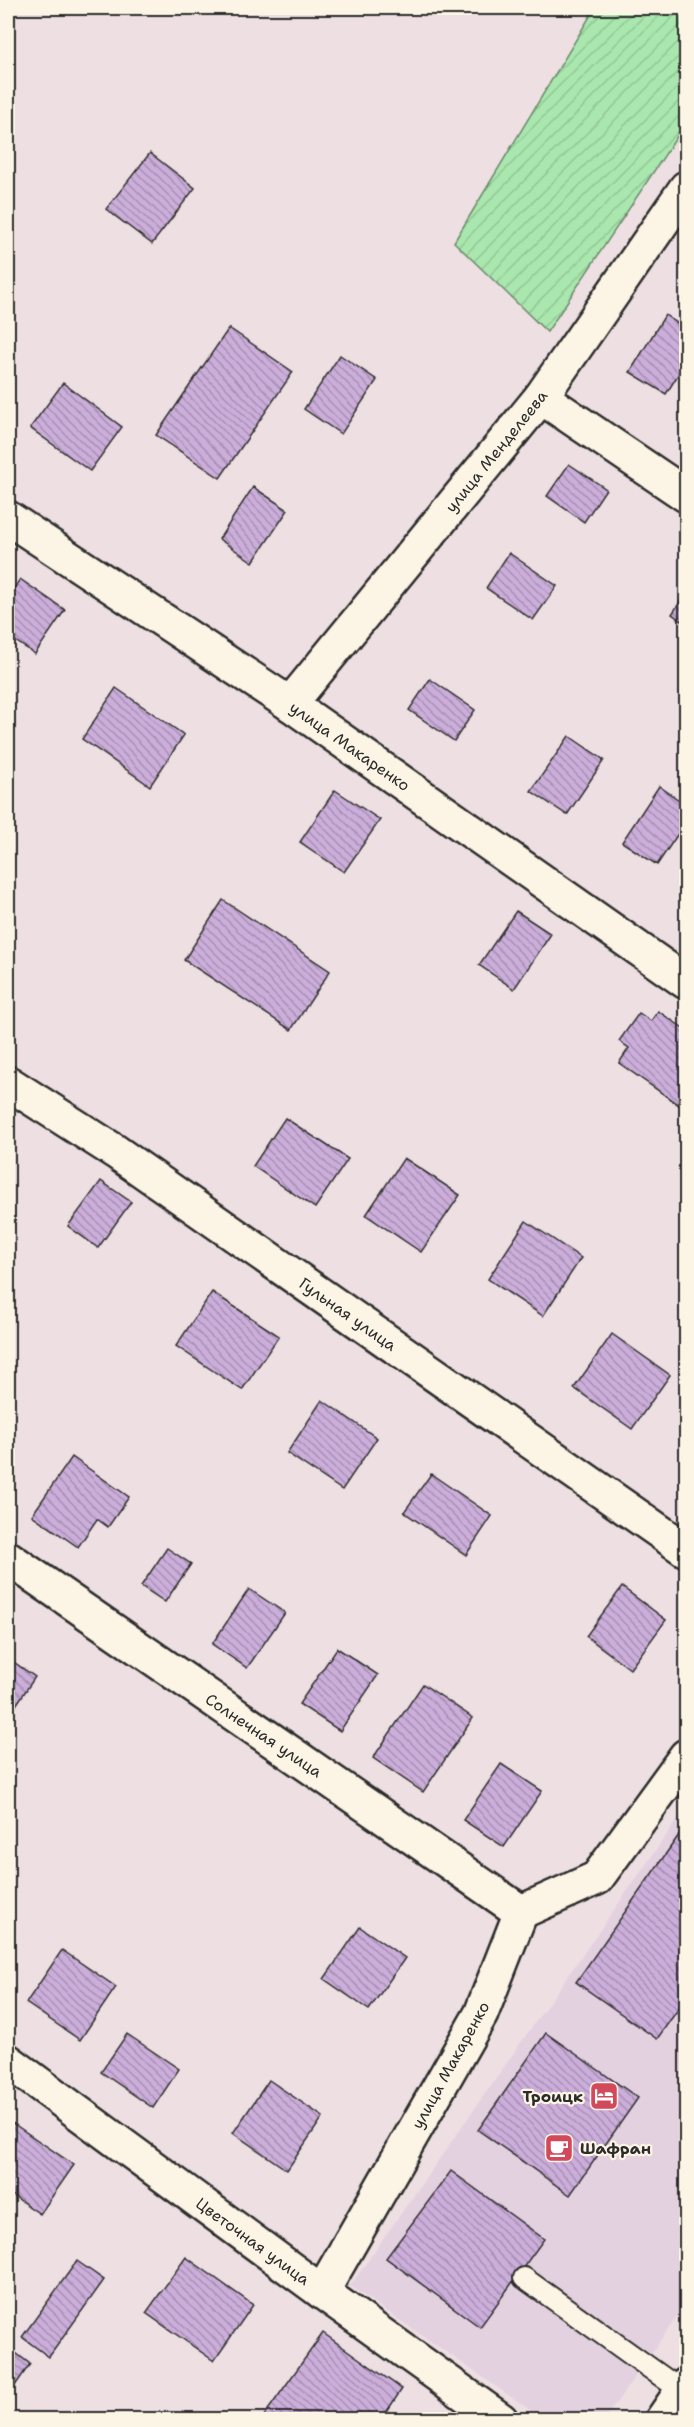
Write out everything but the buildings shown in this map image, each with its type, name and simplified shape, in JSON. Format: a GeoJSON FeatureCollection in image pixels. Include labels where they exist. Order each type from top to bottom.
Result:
{"type":"FeatureCollection","features":[{"type":"Feature","properties":{"kind":"street","name":"улица Менделеева"},"geometry":{"type":"LineString","coordinates":[[290,704],[541,397],[687,188]]}},
{"type":"Feature","properties":{"kind":"street"},"geometry":{"type":"LineString","coordinates":[[541,397],[687,495]]}},
{"type":"Feature","properties":{"kind":"street","name":"улица Макаренко"},"geometry":{"type":"LineString","coordinates":[[8,518],[290,704],[687,982]]}},
{"type":"Feature","properties":{"kind":"street","name":"Гульная улица"},"geometry":{"type":"LineString","coordinates":[[8,1083],[116,1152],[687,1550]]}},
{"type":"Feature","properties":{"kind":"street","name":"Солнечная улица"},"geometry":{"type":"LineString","coordinates":[[8,1558],[521,1912]]}},
{"type":"Feature","properties":{"kind":"street"},"geometry":{"type":"LineString","coordinates":[[521,1912],[597,1878],[687,1756]]}},
{"type":"Feature","properties":{"kind":"street","name":"улица Макаренко"},"geometry":{"type":"LineString","coordinates":[[322,2292],[481,2014],[521,1912]]}},
{"type":"Feature","properties":{"kind":"street","name":"Цветочная улица"},"geometry":{"type":"LineString","coordinates":[[8,2061],[322,2292],[501,2420]]}},
{"type":"Feature","properties":{"kind":"street"},"geometry":{"type":"LineString","coordinates":[[662,2420],[685,2388]]}},
{"type":"Feature","properties":{"kind":"lane"},"geometry":{"type":"LineString","coordinates":[[524,2278],[685,2388]]}},
{"type":"Feature","properties":{"kind":"shaded area"},"geometry":{"type":"Polygon","coordinates":[[[686,1807],[686,2304],[605,2419],[543,2419],[350,2286],[686,1807]]]}},
{"type":"Feature","properties":{"kind":"green space"},"geometry":{"type":"Polygon","coordinates":[[[595,8],[686,8],[686,123],[547,332],[454,242],[595,8]]]}},
{"type":"Feature","properties":{"kind":"place","name":"Троицк"},"geometry":{"type":"Point","coordinates":[604,2096]}},
{"type":"Feature","properties":{"kind":"place","name":"Шафран"},"geometry":{"type":"Point","coordinates":[559,2148]}}]}
